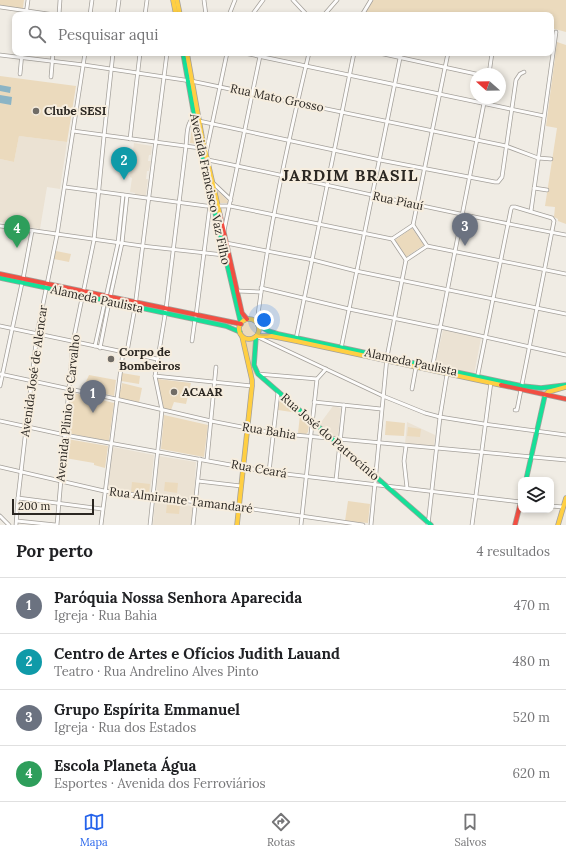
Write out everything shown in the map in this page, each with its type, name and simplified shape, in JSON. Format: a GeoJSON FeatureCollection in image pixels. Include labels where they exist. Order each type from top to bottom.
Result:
{"type":"FeatureCollection","features":[{"type":"Feature","properties":{"kind":"main road"},"geometry":{"type":"LineString","coordinates":[[173,0],[175,12]]}},
{"type":"Feature","properties":{"kind":"main road"},"geometry":{"type":"LineString","coordinates":[[177,0],[179,12]]}},
{"type":"Feature","properties":{"kind":"main road","name":"Avenida Francisco Vaz Filho"},"geometry":{"type":"LineString","coordinates":[[183,56],[208,160],[212,182],[211,207],[241,324]]}},
{"type":"Feature","properties":{"kind":"main road","name":"Avenida Francisco Vaz Filho"},"geometry":{"type":"LineString","coordinates":[[187,56],[194,118],[212,197],[211,207],[224,233],[236,291],[242,313],[247,319]]}},
{"type":"Feature","properties":{"kind":"main road","name":"Alameda Paulista"},"geometry":{"type":"LineString","coordinates":[[0,274],[23,281],[196,318],[226,326],[241,334]]}},
{"type":"Feature","properties":{"kind":"main road","name":"Alameda Paulista"},"geometry":{"type":"LineString","coordinates":[[0,278],[23,281]]}},
{"type":"Feature","properties":{"kind":"main road","name":"Alameda Paulista"},"geometry":{"type":"LineString","coordinates":[[196,318],[241,324]]}},
{"type":"Feature","properties":{"kind":"main road"},"geometry":{"type":"LineString","coordinates":[[237,525],[252,386],[252,380],[241,334],[241,324],[247,319],[253,320],[258,324],[259,330],[254,365],[258,374],[252,380]]}},
{"type":"Feature","properties":{"kind":"main road","name":"Alameda Paulista"},"geometry":{"type":"LineString","coordinates":[[258,324],[273,332],[296,339],[491,381],[566,399]]}},
{"type":"Feature","properties":{"kind":"main road"},"geometry":{"type":"LineString","coordinates":[[241,334],[247,339],[257,336]]}},
{"type":"Feature","properties":{"kind":"main road","name":"Alameda Paulista"},"geometry":{"type":"LineString","coordinates":[[257,336],[296,339]]}},
{"type":"Feature","properties":{"kind":"main road","name":"Alameda Paulista"},"geometry":{"type":"LineString","coordinates":[[386,359],[448,374],[477,378]]}},
{"type":"Feature","properties":{"kind":"main road","name":"Rua José do Patrocínio"},"geometry":{"type":"LineString","coordinates":[[258,374],[388,486],[429,524]]}},
{"type":"Feature","properties":{"kind":"main road"},"geometry":{"type":"LineString","coordinates":[[527,477],[545,395],[548,392],[565,387]]}},
{"type":"Feature","properties":{"kind":"main road"},"geometry":{"type":"LineString","coordinates":[[559,398],[565,387]]}},
{"type":"Feature","properties":{"kind":"main road","name":"Alameda Paulista"},"geometry":{"type":"LineString","coordinates":[[522,388],[565,387]]}},
{"type":"Feature","properties":{"kind":"main road"},"geometry":{"type":"LineString","coordinates":[[558,525],[566,498]]}},
{"type":"Feature","properties":{"kind":"main road"},"geometry":{"type":"LineString","coordinates":[[515,525],[518,513]]}},
{"type":"Feature","properties":{"kind":"street"},"geometry":{"type":"LineString","coordinates":[[27,12],[28,0]]}},
{"type":"Feature","properties":{"kind":"street"},"geometry":{"type":"LineString","coordinates":[[59,12],[60,0]]}},
{"type":"Feature","properties":{"kind":"street"},"geometry":{"type":"LineString","coordinates":[[90,12],[92,0]]}},
{"type":"Feature","properties":{"kind":"street"},"geometry":{"type":"LineString","coordinates":[[117,12],[119,0]]}},
{"type":"Feature","properties":{"kind":"street"},"geometry":{"type":"LineString","coordinates":[[145,12],[147,0]]}},
{"type":"Feature","properties":{"kind":"street"},"geometry":{"type":"LineString","coordinates":[[204,0],[206,12]]}},
{"type":"Feature","properties":{"kind":"street"},"geometry":{"type":"LineString","coordinates":[[254,12],[263,0]]}},
{"type":"Feature","properties":{"kind":"street"},"geometry":{"type":"LineString","coordinates":[[293,0],[304,12]]}},
{"type":"Feature","properties":{"kind":"street"},"geometry":{"type":"LineString","coordinates":[[327,12],[337,0]]}},
{"type":"Feature","properties":{"kind":"street"},"geometry":{"type":"LineString","coordinates":[[364,12],[371,0]]}},
{"type":"Feature","properties":{"kind":"street"},"geometry":{"type":"LineString","coordinates":[[230,12],[234,1]]}},
{"type":"Feature","properties":{"kind":"street"},"geometry":{"type":"LineString","coordinates":[[0,7],[22,12]]}},
{"type":"Feature","properties":{"kind":"street"},"geometry":{"type":"LineString","coordinates":[[554,42],[556,32]]}},
{"type":"Feature","properties":{"kind":"street","name":"Rua Mato Grosso"},"geometry":{"type":"LineString","coordinates":[[0,54],[12,55]]}},
{"type":"Feature","properties":{"kind":"street"},"geometry":{"type":"LineString","coordinates":[[20,74],[22,56]]}},
{"type":"Feature","properties":{"kind":"street","name":"Rua Mato Grosso"},"geometry":{"type":"LineString","coordinates":[[27,56],[253,92],[506,146],[538,158],[551,159]]}},
{"type":"Feature","properties":{"kind":"street"},"geometry":{"type":"LineString","coordinates":[[51,77],[53,56]]}},
{"type":"Feature","properties":{"kind":"street","name":"Avenida José de Alencar"},"geometry":{"type":"LineString","coordinates":[[16,523],[37,334],[57,235],[86,56]]}},
{"type":"Feature","properties":{"kind":"street","name":"Avenida Plínio de Carvalho"},"geometry":{"type":"LineString","coordinates":[[57,525],[73,342],[94,240],[113,56]]}},
{"type":"Feature","properties":{"kind":"street"},"geometry":{"type":"LineString","coordinates":[[130,139],[140,56]]}},
{"type":"Feature","properties":{"kind":"street"},"geometry":{"type":"LineString","coordinates":[[127,352],[135,305],[155,142],[168,56]]}},
{"type":"Feature","properties":{"kind":"street"},"geometry":{"type":"LineString","coordinates":[[206,153],[226,56]]}},
{"type":"Feature","properties":{"kind":"street"},"geometry":{"type":"LineString","coordinates":[[224,233],[260,56],[470,100]]}},
{"type":"Feature","properties":{"kind":"street"},"geometry":{"type":"LineString","coordinates":[[258,324],[261,288],[282,175],[308,56]]}},
{"type":"Feature","properties":{"kind":"street"},"geometry":{"type":"LineString","coordinates":[[296,339],[353,56]]}},
{"type":"Feature","properties":{"kind":"street"},"geometry":{"type":"LineString","coordinates":[[395,56],[470,73]]}},
{"type":"Feature","properties":{"kind":"street"},"geometry":{"type":"LineString","coordinates":[[392,239],[413,225],[447,56]]}},
{"type":"Feature","properties":{"kind":"street"},"geometry":{"type":"LineString","coordinates":[[490,68],[492,56]]}},
{"type":"Feature","properties":{"kind":"street"},"geometry":{"type":"LineString","coordinates":[[531,211],[552,56]]}},
{"type":"Feature","properties":{"kind":"street"},"geometry":{"type":"LineString","coordinates":[[341,349],[400,57]]}},
{"type":"Feature","properties":{"kind":"street"},"geometry":{"type":"LineString","coordinates":[[199,121],[335,149],[380,160],[495,182],[501,180],[516,80],[520,74],[524,72]]}},
{"type":"Feature","properties":{"kind":"street"},"geometry":{"type":"LineString","coordinates":[[432,369],[484,104]]}},
{"type":"Feature","properties":{"kind":"street"},"geometry":{"type":"LineString","coordinates":[[489,104],[544,116]]}},
{"type":"Feature","properties":{"kind":"street"},"geometry":{"type":"LineString","coordinates":[[150,525],[162,410],[155,376],[166,311],[186,146],[190,121],[194,118]]}},
{"type":"Feature","properties":{"kind":"street"},"geometry":{"type":"LineString","coordinates":[[73,131],[200,148]]}},
{"type":"Feature","properties":{"kind":"street","name":"Rua Piauí"},"geometry":{"type":"LineString","coordinates":[[208,160],[566,236]]}},
{"type":"Feature","properties":{"kind":"street"},"geometry":{"type":"LineString","coordinates":[[212,182],[231,200]]}},
{"type":"Feature","properties":{"kind":"street"},"geometry":{"type":"LineString","coordinates":[[65,187],[211,207],[230,206],[392,239],[406,260],[386,359],[371,525]]}},
{"type":"Feature","properties":{"kind":"street"},"geometry":{"type":"LineString","coordinates":[[534,188],[547,190]]}},
{"type":"Feature","properties":{"kind":"street"},"geometry":{"type":"LineString","coordinates":[[120,243],[123,195]]}},
{"type":"Feature","properties":{"kind":"street"},"geometry":{"type":"LineString","coordinates":[[100,348],[128,196]]}},
{"type":"Feature","properties":{"kind":"street"},"geometry":{"type":"LineString","coordinates":[[477,378],[507,224],[512,207],[515,206],[554,219],[522,388],[517,410],[515,410]]}},
{"type":"Feature","properties":{"kind":"street"},"geometry":{"type":"LineString","coordinates":[[192,341],[211,207]]}},
{"type":"Feature","properties":{"kind":"street"},"geometry":{"type":"LineString","coordinates":[[413,225],[427,246],[566,274]]}},
{"type":"Feature","properties":{"kind":"street"},"geometry":{"type":"LineString","coordinates":[[0,226],[94,240],[224,255]]}},
{"type":"Feature","properties":{"kind":"street"},"geometry":{"type":"LineString","coordinates":[[0,386],[1,374],[13,329],[32,231]]}},
{"type":"Feature","properties":{"kind":"street"},"geometry":{"type":"LineString","coordinates":[[226,243],[313,260],[402,281],[566,314]]}},
{"type":"Feature","properties":{"kind":"street"},"geometry":{"type":"LineString","coordinates":[[406,260],[427,246]]}},
{"type":"Feature","properties":{"kind":"street"},"geometry":{"type":"LineString","coordinates":[[261,288],[394,319],[485,336],[566,355]]}},
{"type":"Feature","properties":{"kind":"street"},"geometry":{"type":"LineString","coordinates":[[236,291],[261,292]]}},
{"type":"Feature","properties":{"kind":"street"},"geometry":{"type":"LineString","coordinates":[[95,346],[108,299]]}},
{"type":"Feature","properties":{"kind":"street"},"geometry":{"type":"LineString","coordinates":[[0,326],[157,359]]}},
{"type":"Feature","properties":{"kind":"street"},"geometry":{"type":"LineString","coordinates":[[257,336],[383,396],[425,413],[484,424],[566,435]]}},
{"type":"Feature","properties":{"kind":"street"},"geometry":{"type":"LineString","coordinates":[[101,525],[104,491],[123,352]]}},
{"type":"Feature","properties":{"kind":"street"},"geometry":{"type":"LineString","coordinates":[[207,460],[216,367]]}},
{"type":"Feature","properties":{"kind":"street"},"geometry":{"type":"LineString","coordinates":[[412,389],[416,367]]}},
{"type":"Feature","properties":{"kind":"street"},"geometry":{"type":"LineString","coordinates":[[301,525],[317,379],[326,369]]}},
{"type":"Feature","properties":{"kind":"street","name":"Rua Bahia"},"geometry":{"type":"LineString","coordinates":[[1,374],[69,388],[210,421],[273,433],[378,444],[566,460]]}},
{"type":"Feature","properties":{"kind":"street"},"geometry":{"type":"LineString","coordinates":[[258,374],[317,379]]}},
{"type":"Feature","properties":{"kind":"street"},"geometry":{"type":"LineString","coordinates":[[429,524],[440,417],[448,374]]}},
{"type":"Feature","properties":{"kind":"street"},"geometry":{"type":"LineString","coordinates":[[155,376],[252,386]]}},
{"type":"Feature","properties":{"kind":"street"},"geometry":{"type":"LineString","coordinates":[[472,525],[484,424],[491,381]]}},
{"type":"Feature","properties":{"kind":"street"},"geometry":{"type":"LineString","coordinates":[[269,472],[278,392]]}},
{"type":"Feature","properties":{"kind":"street"},"geometry":{"type":"LineString","coordinates":[[314,402],[381,409]]}},
{"type":"Feature","properties":{"kind":"street"},"geometry":{"type":"LineString","coordinates":[[336,480],[344,405]]}},
{"type":"Feature","properties":{"kind":"street","name":"Rua Ceará"},"geometry":{"type":"LineString","coordinates":[[0,421],[65,435],[244,466],[269,472],[407,488],[476,498],[518,502]]}},
{"type":"Feature","properties":{"kind":"street"},"geometry":{"type":"LineString","coordinates":[[406,446],[404,461],[407,488]]}},
{"type":"Feature","properties":{"kind":"street"},"geometry":{"type":"LineString","coordinates":[[193,525],[200,459]]}},
{"type":"Feature","properties":{"kind":"street","name":"Rua Almirante Tamandaré"},"geometry":{"type":"LineString","coordinates":[[0,467],[104,491],[239,507],[364,525]]}},
{"type":"Feature","properties":{"kind":"street"},"geometry":{"type":"LineString","coordinates":[[198,481],[241,486]]}},
{"type":"Feature","properties":{"kind":"street"},"geometry":{"type":"LineString","coordinates":[[18,498],[102,509]]}},
{"type":"Feature","properties":{"kind":"street"},"geometry":{"type":"LineString","coordinates":[[554,506],[565,505]]}},
{"type":"Feature","properties":{"kind":"street"},"geometry":{"type":"LineString","coordinates":[[0,516],[9,525]]}},
{"type":"Feature","properties":{"kind":"street"},"geometry":{"type":"LineString","coordinates":[[16,523],[57,525]]}},
{"type":"Feature","properties":{"kind":"shaded area"},"geometry":{"type":"Polygon","coordinates":[[[0,0],[24,0],[23,8],[21,9],[0,5],[0,0]]]}},
{"type":"Feature","properties":{"kind":"shaded area"},"geometry":{"type":"Polygon","coordinates":[[[373,0],[566,0],[566,32],[554,29],[554,12],[366,12],[373,0]]]}},
{"type":"Feature","properties":{"kind":"shaded area"},"geometry":{"type":"Polygon","coordinates":[[[557,42],[566,45],[566,224],[558,221],[558,219],[554,217],[555,207],[545,206],[557,128],[546,126],[557,42]]]}},
{"type":"Feature","properties":{"kind":"shaded area","name":"Clube SESI"},"geometry":{"type":"Polygon","coordinates":[[[0,76],[76,86],[67,142],[19,136],[14,162],[0,159],[0,76]]]}},
{"type":"Feature","properties":{"kind":"shaded area"},"geometry":{"type":"Polygon","coordinates":[[[192,123],[193,124],[197,144],[190,143],[192,123]]]}},
{"type":"Feature","properties":{"kind":"shaded area"},"geometry":{"type":"Polygon","coordinates":[[[19,136],[67,142],[60,189],[47,187],[40,229],[0,222],[0,159],[14,162],[19,136]]]}},
{"type":"Feature","properties":{"kind":"shaded area"},"geometry":{"type":"Polygon","coordinates":[[[134,143],[152,146],[151,155],[149,155],[148,161],[151,161],[149,171],[147,171],[146,179],[148,179],[145,196],[135,195],[135,193],[130,192],[132,178],[130,177],[134,143]]]}},
{"type":"Feature","properties":{"kind":"shaded area"},"geometry":{"type":"Polygon","coordinates":[[[216,189],[229,202],[228,203],[218,203],[216,189]]]}},
{"type":"Feature","properties":{"kind":"shaded area"},"geometry":{"type":"Polygon","coordinates":[[[412,228],[424,245],[406,257],[395,240],[412,228]]]}},
{"type":"Feature","properties":{"kind":"shaded area"},"geometry":{"type":"Polygon","coordinates":[[[56,251],[71,254],[69,262],[54,259],[56,251]]]}},
{"type":"Feature","properties":{"kind":"shaded area"},"geometry":{"type":"Polygon","coordinates":[[[246,322],[252,322],[256,326],[256,332],[252,336],[246,336],[242,332],[242,326],[246,322]]]}},
{"type":"Feature","properties":{"kind":"shaded area"},"geometry":{"type":"Polygon","coordinates":[[[443,330],[481,338],[474,375],[435,365],[443,330]]]}},
{"type":"Feature","properties":{"kind":"shaded area"},"geometry":{"type":"Polygon","coordinates":[[[245,340],[255,340],[256,373],[252,376],[245,340]]]}},
{"type":"Feature","properties":{"kind":"shaded area"},"geometry":{"type":"Polygon","coordinates":[[[122,373],[140,376],[139,384],[121,381],[122,373]]]}},
{"type":"Feature","properties":{"kind":"shaded area"},"geometry":{"type":"Polygon","coordinates":[[[89,375],[116,380],[114,396],[83,388],[89,375]]]}},
{"type":"Feature","properties":{"kind":"shaded area","name":"ACAAR"},"geometry":{"type":"Polygon","coordinates":[[[158,379],[191,383],[186,404],[174,402],[171,410],[164,409],[158,379]]]}},
{"type":"Feature","properties":{"kind":"shaded area"},"geometry":{"type":"Polygon","coordinates":[[[122,383],[142,388],[139,403],[118,398],[118,390],[121,390],[122,383]]]}},
{"type":"Feature","properties":{"kind":"shaded area"},"geometry":{"type":"Polygon","coordinates":[[[70,392],[114,403],[109,441],[67,433],[70,392]]]}},
{"type":"Feature","properties":{"kind":"shaded area"},"geometry":{"type":"Polygon","coordinates":[[[281,400],[298,413],[278,410],[279,402],[281,400]]]}},
{"type":"Feature","properties":{"kind":"shaded area"},"geometry":{"type":"Polygon","coordinates":[[[333,406],[341,408],[338,436],[336,437],[332,436],[319,425],[333,406]]]}},
{"type":"Feature","properties":{"kind":"shaded area"},"geometry":{"type":"Polygon","coordinates":[[[164,415],[208,425],[204,457],[161,449],[164,415]]]}},
{"type":"Feature","properties":{"kind":"shaded area"},"geometry":{"type":"Polygon","coordinates":[[[300,415],[309,424],[308,432],[306,434],[298,433],[300,415]]]}},
{"type":"Feature","properties":{"kind":"shaded area"},"geometry":{"type":"Polygon","coordinates":[[[386,421],[405,423],[404,436],[385,435],[386,421]]]}},
{"type":"Feature","properties":{"kind":"shaded area"},"geometry":{"type":"Polygon","coordinates":[[[407,422],[435,435],[434,447],[405,444],[407,422]]]}},
{"type":"Feature","properties":{"kind":"shaded area"},"geometry":{"type":"Polygon","coordinates":[[[408,427],[421,429],[420,437],[407,436],[408,427]]]}},
{"type":"Feature","properties":{"kind":"shaded area"},"geometry":{"type":"Polygon","coordinates":[[[67,439],[108,446],[105,468],[94,465],[94,463],[65,458],[67,439]]]}},
{"type":"Feature","properties":{"kind":"shaded area"},"geometry":{"type":"Polygon","coordinates":[[[113,447],[154,455],[150,495],[108,489],[113,447]]]}},
{"type":"Feature","properties":{"kind":"shaded area"},"geometry":{"type":"Polygon","coordinates":[[[159,456],[196,462],[194,499],[156,494],[159,456]]]}},
{"type":"Feature","properties":{"kind":"shaded area"},"geometry":{"type":"Polygon","coordinates":[[[132,482],[150,484],[149,494],[131,492],[132,482]]]}},
{"type":"Feature","properties":{"kind":"shaded area"},"geometry":{"type":"Polygon","coordinates":[[[165,482],[178,483],[177,493],[164,491],[165,482]]]}},
{"type":"Feature","properties":{"kind":"shaded area"},"geometry":{"type":"Polygon","coordinates":[[[155,501],[193,506],[191,525],[153,525],[155,501]]]}},
{"type":"Feature","properties":{"kind":"shaded area"},"geometry":{"type":"Polygon","coordinates":[[[348,501],[370,504],[368,523],[345,521],[348,501]]]}},
{"type":"Feature","properties":{"kind":"shaded area"},"geometry":{"type":"Polygon","coordinates":[[[167,504],[180,505],[179,514],[166,513],[167,504]]]}},
{"type":"Feature","properties":{"kind":"water"},"geometry":{"type":"Polygon","coordinates":[[[0,85],[11,87],[10,93],[0,91],[0,85]]]}},
{"type":"Feature","properties":{"kind":"water"},"geometry":{"type":"Polygon","coordinates":[[[0,95],[12,97],[11,105],[0,103],[0,95]]]}},
{"type":"Feature","properties":{"kind":"traffic: fast"},"geometry":{"type":"LineString","coordinates":[[184,56],[200,148],[241,324]]}},
{"type":"Feature","properties":{"kind":"traffic: fast"},"geometry":{"type":"LineString","coordinates":[[0,278],[226,326],[240,332]]}},
{"type":"Feature","properties":{"kind":"traffic: fast"},"geometry":{"type":"LineString","coordinates":[[258,325],[268,331],[278,334],[522,386],[541,388],[566,385]]}},
{"type":"Feature","properties":{"kind":"traffic: fast"},"geometry":{"type":"LineString","coordinates":[[256,337],[254,365],[258,374],[431,525]]}},
{"type":"Feature","properties":{"kind":"traffic: fast"},"geometry":{"type":"LineString","coordinates":[[527,477],[545,395]]}},
{"type":"Feature","properties":{"kind":"traffic: slow"},"geometry":{"type":"LineString","coordinates":[[173,0],[175,12]]}},
{"type":"Feature","properties":{"kind":"traffic: slow"},"geometry":{"type":"LineString","coordinates":[[177,0],[179,12]]}},
{"type":"Feature","properties":{"kind":"traffic: slow"},"geometry":{"type":"LineString","coordinates":[[188,56],[202,137],[220,215]]}},
{"type":"Feature","properties":{"kind":"traffic: slow"},"geometry":{"type":"LineString","coordinates":[[249,319],[256,322],[259,329],[256,336],[249,339],[242,336],[239,329],[242,322],[249,319]]}},
{"type":"Feature","properties":{"kind":"traffic: slow"},"geometry":{"type":"LineString","coordinates":[[237,525],[252,386],[242,336]]}},
{"type":"Feature","properties":{"kind":"traffic: slow"},"geometry":{"type":"LineString","coordinates":[[257,336],[271,336],[296,341],[501,385]]}},
{"type":"Feature","properties":{"kind":"traffic: slow"},"geometry":{"type":"LineString","coordinates":[[545,395],[548,392],[566,387]]}},
{"type":"Feature","properties":{"kind":"traffic: slow"},"geometry":{"type":"LineString","coordinates":[[558,525],[566,498]]}},
{"type":"Feature","properties":{"kind":"traffic: jam"},"geometry":{"type":"LineString","coordinates":[[220,215],[242,313],[247,319]]}},
{"type":"Feature","properties":{"kind":"traffic: jam"},"geometry":{"type":"LineString","coordinates":[[0,274],[241,324]]}},
{"type":"Feature","properties":{"kind":"traffic: jam"},"geometry":{"type":"LineString","coordinates":[[501,385],[566,399]]}},
{"type":"Feature","properties":{"kind":"traffic: jam"},"geometry":{"type":"LineString","coordinates":[[515,525],[518,513]]}},
{"type":"Feature","properties":{"kind":"place","name":"Clube SESI"},"geometry":{"type":"Point","coordinates":[36,111]}},
{"type":"Feature","properties":{"kind":"place","name":"Centro de Artes e Ofícios Judith Lauand"},"geometry":{"type":"Point","coordinates":[124,180]}},
{"type":"Feature","properties":{"kind":"place","name":"Grupo Espírita Emmanuel"},"geometry":{"type":"Point","coordinates":[465,246]}},
{"type":"Feature","properties":{"kind":"place","name":"Escola Planeta Água"},"geometry":{"type":"Point","coordinates":[17,248]}},
{"type":"Feature","properties":{"kind":"place","name":"Corpo de Bombeiros"},"geometry":{"type":"Point","coordinates":[111,359]}},
{"type":"Feature","properties":{"kind":"place","name":"ACAAR"},"geometry":{"type":"Point","coordinates":[174,392]}},
{"type":"Feature","properties":{"kind":"place","name":"Paróquia Nossa Senhora Aparecida"},"geometry":{"type":"Point","coordinates":[93,413]}},
{"type":"Feature","properties":{"kind":"district","name":"JARDIM BRASIL"},"geometry":{"type":"Point","coordinates":[350,175]}}]}
